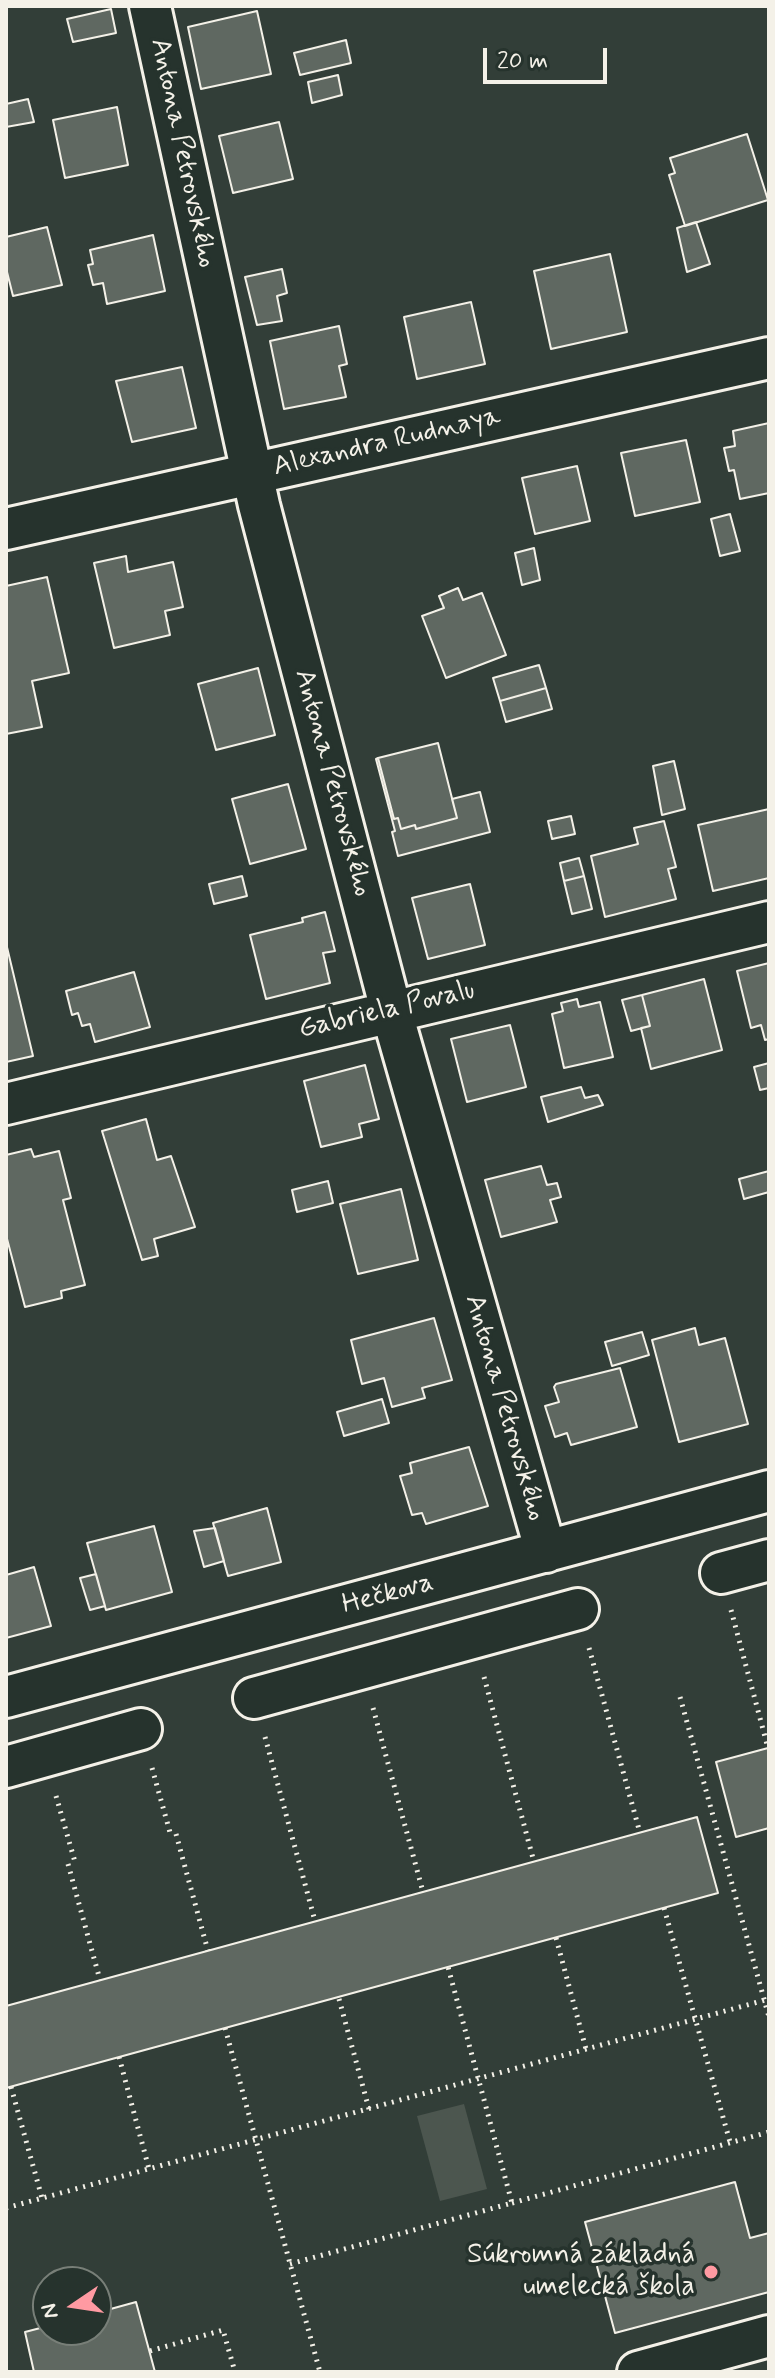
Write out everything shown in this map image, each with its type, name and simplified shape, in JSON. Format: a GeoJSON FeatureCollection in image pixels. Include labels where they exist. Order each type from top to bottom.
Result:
{"type":"FeatureCollection","features":[{"type":"Feature","properties":{"kind":"street","name":"Antona Petrovského"},"geometry":{"type":"LineString","coordinates":[[150,6],[252,473],[391,1010],[546,1552]]}},
{"type":"Feature","properties":{"kind":"street","name":"Alexandra Rudnaya"},"geometry":{"type":"LineString","coordinates":[[6,529],[769,358]]}},
{"type":"Feature","properties":{"kind":"street","name":"Gabriela Povalu"},"geometry":{"type":"LineString","coordinates":[[6,1104],[769,922]]}},
{"type":"Feature","properties":{"kind":"street","name":"Hečkova"},"geometry":{"type":"LineString","coordinates":[[6,1697],[769,1491]]}},
{"type":"Feature","properties":{"kind":"street"},"geometry":{"type":"LineString","coordinates":[[721,1573],[769,1560]]}},
{"type":"Feature","properties":{"kind":"street"},"geometry":{"type":"LineString","coordinates":[[503,1564],[520,1626]]}},
{"type":"Feature","properties":{"kind":"street"},"geometry":{"type":"LineString","coordinates":[[254,1698],[578,1609]]}},
{"type":"Feature","properties":{"kind":"street"},"geometry":{"type":"LineString","coordinates":[[293,1620],[310,1683]]}},
{"type":"Feature","properties":{"kind":"street"},"geometry":{"type":"LineString","coordinates":[[6,1767],[141,1729]]}},
{"type":"Feature","properties":{"kind":"street"},"geometry":{"type":"LineString","coordinates":[[638,2372],[769,2336]]}},
{"type":"Feature","properties":{"kind":"path"},"geometry":{"type":"LineString","coordinates":[[721,1573],[768,1748]]}},
{"type":"Feature","properties":{"kind":"path"},"geometry":{"type":"LineString","coordinates":[[578,1609],[640,1833]]}},
{"type":"Feature","properties":{"kind":"path"},"geometry":{"type":"LineString","coordinates":[[473,1638],[534,1862]]}},
{"type":"Feature","properties":{"kind":"path"},"geometry":{"type":"LineString","coordinates":[[362,1669],[423,1892]]}},
{"type":"Feature","properties":{"kind":"path"},"geometry":{"type":"LineString","coordinates":[[680,1697],[769,2017]]}},
{"type":"Feature","properties":{"kind":"path"},"geometry":{"type":"LineString","coordinates":[[254,1698],[315,1921]]}},
{"type":"Feature","properties":{"kind":"path"},"geometry":{"type":"LineString","coordinates":[[141,1729],[208,1951]]}},
{"type":"Feature","properties":{"kind":"path"},"geometry":{"type":"LineString","coordinates":[[45,1756],[100,1980]]}},
{"type":"Feature","properties":{"kind":"path"},"geometry":{"type":"LineString","coordinates":[[664,1908],[730,2143]]}},
{"type":"Feature","properties":{"kind":"path"},"geometry":{"type":"LineString","coordinates":[[556,1938],[586,2049]]}},
{"type":"Feature","properties":{"kind":"path"},"geometry":{"type":"LineString","coordinates":[[448,1967],[512,2203]]}},
{"type":"Feature","properties":{"kind":"path"},"geometry":{"type":"LineString","coordinates":[[339,1999],[369,2109]]}},
{"type":"Feature","properties":{"kind":"path"},"geometry":{"type":"LineString","coordinates":[[6,2208],[766,2000]]}},
{"type":"Feature","properties":{"kind":"path"},"geometry":{"type":"LineString","coordinates":[[225,2028],[320,2372]]}},
{"type":"Feature","properties":{"kind":"path"},"geometry":{"type":"LineString","coordinates":[[119,2057],[149,2169]]}},
{"type":"Feature","properties":{"kind":"path"},"geometry":{"type":"LineString","coordinates":[[11,2087],[42,2198]]}},
{"type":"Feature","properties":{"kind":"path"},"geometry":{"type":"LineString","coordinates":[[290,2264],[769,2132]]}},
{"type":"Feature","properties":{"kind":"path"},"geometry":{"type":"LineString","coordinates":[[150,2351],[223,2330],[235,2372]]}},
{"type":"Feature","properties":{"kind":"shaded area"},"geometry":{"type":"Polygon","coordinates":[[[464,2104],[487,2189],[440,2201],[417,2116],[464,2104]]]}},
{"type":"Feature","properties":{"kind":"building"},"geometry":{"type":"Polygon","coordinates":[[[111,9],[116,33],[73,42],[67,19],[111,9]]]}},
{"type":"Feature","properties":{"kind":"building"},"geometry":{"type":"Polygon","coordinates":[[[257,11],[271,74],[201,89],[188,27],[257,11]]]}},
{"type":"Feature","properties":{"kind":"building"},"geometry":{"type":"Polygon","coordinates":[[[346,40],[351,63],[300,75],[294,53],[346,40]]]}},
{"type":"Feature","properties":{"kind":"building"},"geometry":{"type":"Polygon","coordinates":[[[338,75],[342,95],[312,103],[308,82],[338,75]]]}},
{"type":"Feature","properties":{"kind":"building"},"geometry":{"type":"Polygon","coordinates":[[[28,99],[34,122],[6,127],[6,104],[28,99]]]}},
{"type":"Feature","properties":{"kind":"building"},"geometry":{"type":"Polygon","coordinates":[[[117,107],[128,165],[65,178],[53,120],[117,107]]]}},
{"type":"Feature","properties":{"kind":"building"},"geometry":{"type":"Polygon","coordinates":[[[279,122],[293,179],[233,193],[219,136],[279,122]]]}},
{"type":"Feature","properties":{"kind":"building"},"geometry":{"type":"Polygon","coordinates":[[[747,134],[768,200],[685,226],[669,175],[675,173],[670,158],[747,134]]]}},
{"type":"Feature","properties":{"kind":"building"},"geometry":{"type":"Polygon","coordinates":[[[696,222],[710,264],[687,272],[677,228],[696,222]]]}},
{"type":"Feature","properties":{"kind":"building"},"geometry":{"type":"Polygon","coordinates":[[[47,227],[62,285],[13,296],[6,268],[6,237],[47,227]]]}},
{"type":"Feature","properties":{"kind":"building"},"geometry":{"type":"Polygon","coordinates":[[[153,235],[165,291],[107,304],[103,283],[93,285],[88,265],[93,264],[90,250],[153,235]]]}},
{"type":"Feature","properties":{"kind":"building"},"geometry":{"type":"Polygon","coordinates":[[[610,254],[627,332],[551,349],[534,271],[610,254]]]}},
{"type":"Feature","properties":{"kind":"building"},"geometry":{"type":"Polygon","coordinates":[[[282,269],[287,293],[277,296],[282,321],[257,325],[245,277],[282,269]]]}},
{"type":"Feature","properties":{"kind":"building"},"geometry":{"type":"Polygon","coordinates":[[[471,302],[485,364],[417,379],[404,317],[471,302]]]}},
{"type":"Feature","properties":{"kind":"building"},"geometry":{"type":"Polygon","coordinates":[[[339,326],[347,364],[339,366],[346,397],[284,409],[270,341],[339,326]]]}},
{"type":"Feature","properties":{"kind":"building"},"geometry":{"type":"Polygon","coordinates":[[[182,367],[196,428],[132,442],[116,381],[182,367]]]}},
{"type":"Feature","properties":{"kind":"building"},"geometry":{"type":"Polygon","coordinates":[[[769,423],[769,493],[740,499],[734,470],[729,471],[724,448],[735,446],[733,431],[769,423]]]}},
{"type":"Feature","properties":{"kind":"building"},"geometry":{"type":"Polygon","coordinates":[[[686,440],[700,502],[635,516],[621,453],[686,440]]]}},
{"type":"Feature","properties":{"kind":"building"},"geometry":{"type":"Polygon","coordinates":[[[577,466],[590,521],[535,534],[522,478],[577,466]]]}},
{"type":"Feature","properties":{"kind":"building"},"geometry":{"type":"Polygon","coordinates":[[[730,514],[740,551],[720,556],[711,519],[730,514]]]}},
{"type":"Feature","properties":{"kind":"building"},"geometry":{"type":"Polygon","coordinates":[[[534,548],[540,580],[522,585],[515,553],[534,548]]]}},
{"type":"Feature","properties":{"kind":"building"},"geometry":{"type":"Polygon","coordinates":[[[126,556],[128,572],[173,562],[183,607],[165,611],[170,635],[114,648],[94,563],[126,556]]]}},
{"type":"Feature","properties":{"kind":"building"},"geometry":{"type":"Polygon","coordinates":[[[47,577],[69,673],[32,681],[42,727],[6,734],[6,586],[47,577]]]}},
{"type":"Feature","properties":{"kind":"building"},"geometry":{"type":"Polygon","coordinates":[[[458,588],[463,600],[482,593],[506,655],[446,678],[422,616],[444,608],[439,596],[458,588]]]}},
{"type":"Feature","properties":{"kind":"building"},"geometry":{"type":"Polygon","coordinates":[[[539,665],[546,688],[500,701],[493,678],[539,665]]]}},
{"type":"Feature","properties":{"kind":"building"},"geometry":{"type":"Polygon","coordinates":[[[258,668],[275,735],[216,750],[198,684],[258,668]]]}},
{"type":"Feature","properties":{"kind":"building"},"geometry":{"type":"Polygon","coordinates":[[[546,688],[552,709],[506,722],[500,701],[546,688]]]}},
{"type":"Feature","properties":{"kind":"building"},"geometry":{"type":"Polygon","coordinates":[[[438,743],[457,818],[416,829],[415,825],[401,829],[398,818],[394,819],[378,758],[438,743]]]}},
{"type":"Feature","properties":{"kind":"building"},"geometry":{"type":"Polygon","coordinates":[[[378,758],[394,819],[398,818],[401,829],[415,825],[416,829],[457,818],[452,799],[480,792],[490,832],[398,856],[378,758]]]}},
{"type":"Feature","properties":{"kind":"building"},"geometry":{"type":"Polygon","coordinates":[[[674,761],[685,809],[662,815],[653,766],[674,761]]]}},
{"type":"Feature","properties":{"kind":"building"},"geometry":{"type":"Polygon","coordinates":[[[288,784],[306,849],[250,864],[232,799],[288,784]]]}},
{"type":"Feature","properties":{"kind":"building"},"geometry":{"type":"Polygon","coordinates":[[[769,809],[769,878],[713,891],[698,825],[769,809]]]}},
{"type":"Feature","properties":{"kind":"building"},"geometry":{"type":"Polygon","coordinates":[[[571,816],[575,834],[552,839],[548,821],[571,816]]]}},
{"type":"Feature","properties":{"kind":"building"},"geometry":{"type":"Polygon","coordinates":[[[664,821],[676,867],[668,869],[676,899],[605,917],[591,856],[638,844],[634,828],[664,821]]]}},
{"type":"Feature","properties":{"kind":"building"},"geometry":{"type":"Polygon","coordinates":[[[579,858],[584,876],[564,881],[560,863],[579,858]]]}},
{"type":"Feature","properties":{"kind":"building"},"geometry":{"type":"Polygon","coordinates":[[[242,876],[247,896],[214,904],[209,884],[242,876]]]}},
{"type":"Feature","properties":{"kind":"building"},"geometry":{"type":"Polygon","coordinates":[[[584,876],[592,909],[572,914],[564,881],[584,876]]]}},
{"type":"Feature","properties":{"kind":"building"},"geometry":{"type":"Polygon","coordinates":[[[470,884],[485,945],[428,959],[412,898],[470,884]]]}},
{"type":"Feature","properties":{"kind":"building"},"geometry":{"type":"Polygon","coordinates":[[[325,912],[335,951],[323,953],[330,983],[266,999],[250,935],[303,922],[302,918],[325,912]]]}},
{"type":"Feature","properties":{"kind":"building"},"geometry":{"type":"Polygon","coordinates":[[[6,943],[33,1056],[6,1062],[6,943]]]}},
{"type":"Feature","properties":{"kind":"building"},"geometry":{"type":"Polygon","coordinates":[[[769,963],[769,1039],[765,1040],[761,1025],[751,1028],[737,971],[769,963]]]}},
{"type":"Feature","properties":{"kind":"building"},"geometry":{"type":"Polygon","coordinates":[[[134,972],[150,1027],[95,1042],[90,1024],[82,1026],[78,1013],[72,1015],[66,991],[134,972]]]}},
{"type":"Feature","properties":{"kind":"building"},"geometry":{"type":"Polygon","coordinates":[[[704,979],[722,1050],[651,1069],[641,1028],[650,1026],[642,995],[704,979]]]}},
{"type":"Feature","properties":{"kind":"building"},"geometry":{"type":"Polygon","coordinates":[[[642,995],[650,1026],[631,1031],[622,1000],[642,995]]]}},
{"type":"Feature","properties":{"kind":"building"},"geometry":{"type":"Polygon","coordinates":[[[577,999],[579,1007],[600,1002],[613,1057],[564,1068],[552,1014],[563,1011],[561,1003],[577,999]]]}},
{"type":"Feature","properties":{"kind":"building"},"geometry":{"type":"Polygon","coordinates":[[[510,1025],[526,1087],[467,1102],[451,1039],[510,1025]]]}},
{"type":"Feature","properties":{"kind":"building"},"geometry":{"type":"Polygon","coordinates":[[[769,1063],[769,1088],[760,1090],[754,1067],[769,1063]]]}},
{"type":"Feature","properties":{"kind":"building"},"geometry":{"type":"Polygon","coordinates":[[[365,1065],[379,1119],[359,1124],[362,1137],[321,1147],[304,1081],[365,1065]]]}},
{"type":"Feature","properties":{"kind":"building"},"geometry":{"type":"Polygon","coordinates":[[[581,1087],[585,1098],[598,1095],[603,1105],[548,1122],[541,1097],[581,1087]]]}},
{"type":"Feature","properties":{"kind":"building"},"geometry":{"type":"Polygon","coordinates":[[[146,1119],[157,1160],[171,1156],[195,1227],[154,1239],[158,1256],[142,1260],[102,1131],[146,1119]]]}},
{"type":"Feature","properties":{"kind":"building"},"geometry":{"type":"Polygon","coordinates":[[[31,1149],[34,1157],[59,1151],[71,1198],[63,1200],[85,1285],[61,1291],[62,1298],[25,1307],[6,1235],[6,1155],[31,1149]]]}},
{"type":"Feature","properties":{"kind":"building"},"geometry":{"type":"Polygon","coordinates":[[[541,1166],[547,1185],[557,1183],[561,1197],[550,1200],[557,1222],[501,1237],[485,1180],[541,1166]]]}},
{"type":"Feature","properties":{"kind":"building"},"geometry":{"type":"Polygon","coordinates":[[[769,1171],[769,1192],[744,1199],[739,1179],[769,1171]]]}},
{"type":"Feature","properties":{"kind":"building"},"geometry":{"type":"Polygon","coordinates":[[[328,1181],[333,1203],[297,1212],[292,1190],[328,1181]]]}},
{"type":"Feature","properties":{"kind":"building"},"geometry":{"type":"Polygon","coordinates":[[[401,1189],[418,1260],[358,1274],[340,1204],[401,1189]]]}},
{"type":"Feature","properties":{"kind":"building"},"geometry":{"type":"Polygon","coordinates":[[[434,1318],[452,1380],[422,1388],[425,1398],[392,1407],[384,1378],[362,1384],[351,1340],[434,1318]]]}},
{"type":"Feature","properties":{"kind":"building"},"geometry":{"type":"Polygon","coordinates":[[[695,1328],[699,1345],[725,1338],[748,1424],[679,1442],[652,1340],[695,1328]]]}},
{"type":"Feature","properties":{"kind":"building"},"geometry":{"type":"Polygon","coordinates":[[[642,1332],[649,1355],[612,1366],[605,1342],[642,1332]]]}},
{"type":"Feature","properties":{"kind":"building"},"geometry":{"type":"Polygon","coordinates":[[[620,1368],[637,1427],[571,1445],[567,1433],[555,1437],[545,1406],[559,1402],[554,1387],[556,1384],[620,1368]]]}},
{"type":"Feature","properties":{"kind":"building"},"geometry":{"type":"Polygon","coordinates":[[[382,1399],[389,1423],[344,1436],[337,1412],[382,1399]]]}},
{"type":"Feature","properties":{"kind":"building"},"geometry":{"type":"Polygon","coordinates":[[[469,1447],[488,1506],[426,1524],[422,1513],[412,1515],[400,1476],[412,1473],[410,1463],[469,1447]]]}},
{"type":"Feature","properties":{"kind":"building"},"geometry":{"type":"Polygon","coordinates":[[[267,1508],[281,1562],[228,1576],[213,1523],[267,1508]]]}},
{"type":"Feature","properties":{"kind":"building"},"geometry":{"type":"Polygon","coordinates":[[[154,1526],[172,1592],[106,1610],[87,1543],[154,1526]]]}},
{"type":"Feature","properties":{"kind":"building"},"geometry":{"type":"Polygon","coordinates":[[[215,1528],[224,1561],[204,1567],[194,1531],[215,1528]]]}},
{"type":"Feature","properties":{"kind":"building"},"geometry":{"type":"Polygon","coordinates":[[[34,1567],[51,1626],[6,1638],[6,1575],[34,1567]]]}},
{"type":"Feature","properties":{"kind":"building"},"geometry":{"type":"Polygon","coordinates":[[[96,1574],[105,1606],[90,1610],[80,1578],[96,1574]]]}},
{"type":"Feature","properties":{"kind":"building"},"geometry":{"type":"Polygon","coordinates":[[[768,1748],[769,1828],[736,1837],[716,1762],[768,1748]]]}},
{"type":"Feature","properties":{"kind":"building"},"geometry":{"type":"Polygon","coordinates":[[[697,1817],[718,1893],[6,2088],[6,2006],[697,1817]]]}},
{"type":"Feature","properties":{"kind":"building"},"geometry":{"type":"Polygon","coordinates":[[[735,2182],[750,2238],[769,2233],[769,2292],[615,2333],[585,2222],[735,2182]]]}},
{"type":"Feature","properties":{"kind":"building"},"geometry":{"type":"Polygon","coordinates":[[[136,2302],[155,2372],[34,2372],[25,2332],[32,2330],[32,2346],[112,2346],[112,2309],[136,2302]]]}},
{"type":"Feature","properties":{"kind":"place","name":"Súkromná základná umelecká škola"},"geometry":{"type":"Point","coordinates":[711,2272]}}]}
